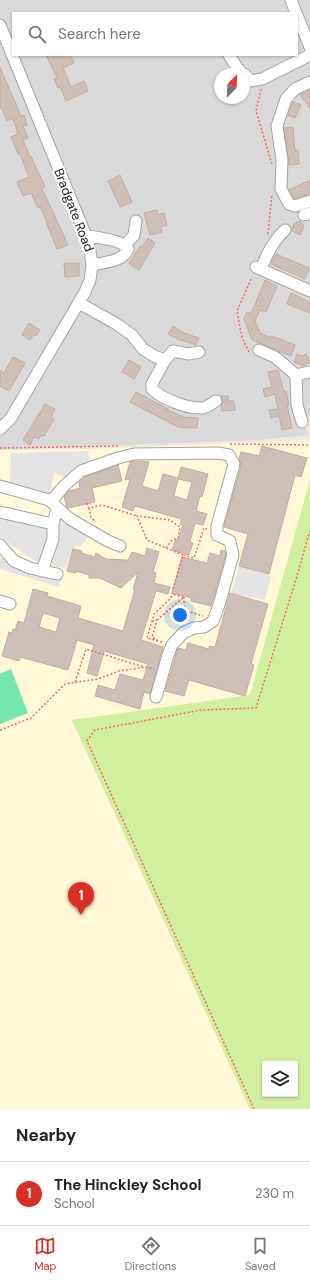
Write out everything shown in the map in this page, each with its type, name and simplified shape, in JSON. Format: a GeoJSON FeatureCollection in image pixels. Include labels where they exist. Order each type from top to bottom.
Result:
{"type":"FeatureCollection","features":[{"type":"Feature","properties":{"kind":"street"},"geometry":{"type":"LineString","coordinates":[[291,0],[296,12]]}},
{"type":"Feature","properties":{"kind":"street"},"geometry":{"type":"LineString","coordinates":[[298,17],[310,47]]}},
{"type":"Feature","properties":{"kind":"street","name":"Bradgate Road"},"geometry":{"type":"LineString","coordinates":[[0,25],[12,54]]}},
{"type":"Feature","properties":{"kind":"street"},"geometry":{"type":"LineString","coordinates":[[250,79],[252,81],[262,79],[310,55]]}},
{"type":"Feature","properties":{"kind":"street","name":"Bradgate Road"},"geometry":{"type":"LineString","coordinates":[[0,429],[11,418],[79,303],[90,280],[92,265],[86,236],[13,56]]}},
{"type":"Feature","properties":{"kind":"street"},"geometry":{"type":"LineString","coordinates":[[230,56],[237,68]]}},
{"type":"Feature","properties":{"kind":"street"},"geometry":{"type":"LineString","coordinates":[[310,82],[295,89],[286,99],[277,126],[282,160],[281,188],[289,204],[295,206],[310,201]]}},
{"type":"Feature","properties":{"kind":"street"},"geometry":{"type":"LineString","coordinates":[[125,244],[134,236],[136,221]]}},
{"type":"Feature","properties":{"kind":"street"},"geometry":{"type":"LineString","coordinates":[[285,230],[277,237],[259,268],[310,291]]}},
{"type":"Feature","properties":{"kind":"street"},"geometry":{"type":"LineString","coordinates":[[86,236],[125,244],[128,249],[127,252],[120,258],[92,265]]}},
{"type":"Feature","properties":{"kind":"street"},"geometry":{"type":"LineString","coordinates":[[79,303],[115,323],[132,335],[142,349],[165,360]]}},
{"type":"Feature","properties":{"kind":"street"},"geometry":{"type":"LineString","coordinates":[[199,352],[189,354],[173,351],[165,360],[152,384],[152,389],[158,395],[180,404],[202,408],[216,401]]}},
{"type":"Feature","properties":{"kind":"street"},"geometry":{"type":"LineString","coordinates":[[256,354],[276,357],[296,375],[297,405],[302,422]]}},
{"type":"Feature","properties":{"kind":"street"},"geometry":{"type":"LineString","coordinates":[[296,375],[310,372]]}},
{"type":"Feature","properties":{"kind":"street"},"geometry":{"type":"LineString","coordinates":[[42,570],[52,538],[54,498],[64,486],[81,471],[134,454],[218,453],[229,455],[234,464],[217,526],[217,535],[230,542],[233,555],[219,605],[213,621],[204,627],[194,628],[183,632],[167,644],[163,672],[156,697]]}},
{"type":"Feature","properties":{"kind":"street"},"geometry":{"type":"LineString","coordinates":[[0,486],[53,504],[70,519],[108,541],[120,546]]}},
{"type":"Feature","properties":{"kind":"street"},"geometry":{"type":"LineString","coordinates":[[0,512],[53,524]]}},
{"type":"Feature","properties":{"kind":"street"},"geometry":{"type":"LineString","coordinates":[[0,545],[14,561],[30,568],[57,574]]}},
{"type":"Feature","properties":{"kind":"path"},"geometry":{"type":"LineString","coordinates":[[262,79],[256,111],[272,166]]}},
{"type":"Feature","properties":{"kind":"path"},"geometry":{"type":"LineString","coordinates":[[267,240],[272,203],[272,188]]}},
{"type":"Feature","properties":{"kind":"path"},"geometry":{"type":"LineString","coordinates":[[256,354],[242,338],[237,311],[259,268]]}},
{"type":"Feature","properties":{"kind":"path"},"geometry":{"type":"LineString","coordinates":[[88,504],[91,518],[96,522]]}},
{"type":"Feature","properties":{"kind":"path"},"geometry":{"type":"LineString","coordinates":[[89,508],[102,505],[137,516],[170,520],[180,527],[178,538],[172,540],[166,548]]}},
{"type":"Feature","properties":{"kind":"path"},"geometry":{"type":"LineString","coordinates":[[137,516],[147,540],[194,558],[204,528],[211,530]]}},
{"type":"Feature","properties":{"kind":"path"},"geometry":{"type":"LineString","coordinates":[[254,1109],[87,741],[94,730],[202,710],[256,708],[310,530]]}},
{"type":"Feature","properties":{"kind":"path"},"geometry":{"type":"LineString","coordinates":[[173,589],[183,555]]}},
{"type":"Feature","properties":{"kind":"path"},"geometry":{"type":"LineString","coordinates":[[167,644],[147,638],[154,614],[171,598],[172,593],[184,597]]}},
{"type":"Feature","properties":{"kind":"path"},"geometry":{"type":"LineString","coordinates":[[184,597],[184,610],[214,619]]}},
{"type":"Feature","properties":{"kind":"path"},"geometry":{"type":"LineString","coordinates":[[152,621],[157,620],[184,597]]}},
{"type":"Feature","properties":{"kind":"path"},"geometry":{"type":"LineString","coordinates":[[157,620],[152,637],[167,644]]}},
{"type":"Feature","properties":{"kind":"path"},"geometry":{"type":"LineString","coordinates":[[75,683],[86,649],[163,672]]}},
{"type":"Feature","properties":{"kind":"path"},"geometry":{"type":"LineString","coordinates":[[0,730],[32,718],[65,684],[98,678],[119,671],[146,667]]}},
{"type":"Feature","properties":{"kind":"shaded area"},"geometry":{"type":"Polygon","coordinates":[[[0,0],[310,0],[310,417],[304,419],[308,435],[258,440],[0,450],[0,0]]]}},
{"type":"Feature","properties":{"kind":"shaded area"},"geometry":{"type":"Polygon","coordinates":[[[310,440],[310,480],[250,695],[72,721],[250,1109],[0,1109],[0,450],[88,449],[310,440]]]}},
{"type":"Feature","properties":{"kind":"shaded area"},"geometry":{"type":"Polygon","coordinates":[[[88,451],[90,462],[68,478],[54,473],[49,498],[10,483],[11,453],[88,451]]]}},
{"type":"Feature","properties":{"kind":"shaded area"},"geometry":{"type":"Polygon","coordinates":[[[0,515],[48,528],[48,541],[39,564],[0,537],[0,515]]]}},
{"type":"Feature","properties":{"kind":"shaded area"},"geometry":{"type":"Polygon","coordinates":[[[60,518],[67,519],[90,535],[80,547],[74,546],[65,569],[52,565],[60,518]]]}},
{"type":"Feature","properties":{"kind":"shaded area"},"geometry":{"type":"Polygon","coordinates":[[[0,558],[62,578],[59,587],[0,569],[0,558]]]}},
{"type":"Feature","properties":{"kind":"shaded area"},"geometry":{"type":"Polygon","coordinates":[[[239,566],[271,576],[265,600],[231,593],[239,566]]]}},
{"type":"Feature","properties":{"kind":"green space"},"geometry":{"type":"Polygon","coordinates":[[[310,480],[310,1109],[250,1109],[72,720],[250,695],[310,480]]]}},
{"type":"Feature","properties":{"kind":"green space"},"geometry":{"type":"Polygon","coordinates":[[[11,669],[28,713],[0,724],[0,674],[11,669]]]}},
{"type":"Feature","properties":{"kind":"building"},"geometry":{"type":"Polygon","coordinates":[[[46,56],[71,56],[74,63],[63,68],[71,87],[84,81],[88,91],[66,101],[60,87],[58,88],[54,79],[57,78],[46,56]]]}},
{"type":"Feature","properties":{"kind":"building"},"geometry":{"type":"Polygon","coordinates":[[[0,67],[21,116],[24,115],[27,125],[23,126],[28,138],[23,140],[45,187],[42,188],[68,245],[57,249],[40,207],[38,208],[31,193],[23,196],[17,182],[29,177],[20,154],[18,154],[11,137],[18,134],[13,118],[7,121],[2,108],[0,108],[0,67]]]}},
{"type":"Feature","properties":{"kind":"building"},"geometry":{"type":"Polygon","coordinates":[[[310,90],[310,108],[300,95],[310,90]]]}},
{"type":"Feature","properties":{"kind":"building"},"geometry":{"type":"Polygon","coordinates":[[[293,102],[301,105],[295,118],[288,115],[293,102]]]}},
{"type":"Feature","properties":{"kind":"building"},"geometry":{"type":"Polygon","coordinates":[[[293,127],[295,151],[298,150],[299,164],[289,165],[284,128],[293,127]]]}},
{"type":"Feature","properties":{"kind":"building"},"geometry":{"type":"Polygon","coordinates":[[[120,175],[132,202],[120,207],[108,181],[120,175]]]}},
{"type":"Feature","properties":{"kind":"building"},"geometry":{"type":"Polygon","coordinates":[[[310,180],[310,194],[294,198],[289,190],[310,180]]]}},
{"type":"Feature","properties":{"kind":"building"},"geometry":{"type":"Polygon","coordinates":[[[157,210],[158,215],[164,213],[167,225],[161,227],[162,232],[150,235],[144,213],[157,210]]]}},
{"type":"Feature","properties":{"kind":"building"},"geometry":{"type":"Polygon","coordinates":[[[300,221],[304,226],[300,235],[292,231],[292,229],[294,224],[300,221]]]}},
{"type":"Feature","properties":{"kind":"building"},"geometry":{"type":"Polygon","coordinates":[[[148,238],[155,243],[139,270],[129,264],[140,246],[142,247],[148,238]]]}},
{"type":"Feature","properties":{"kind":"building"},"geometry":{"type":"Polygon","coordinates":[[[276,254],[309,268],[305,279],[271,264],[276,254]]]}},
{"type":"Feature","properties":{"kind":"building"},"geometry":{"type":"Polygon","coordinates":[[[64,263],[79,263],[79,276],[65,277],[64,263]]]}},
{"type":"Feature","properties":{"kind":"building"},"geometry":{"type":"Polygon","coordinates":[[[265,280],[277,286],[266,312],[260,310],[255,321],[260,333],[295,345],[291,356],[252,340],[244,319],[247,312],[251,314],[265,280]]]}},
{"type":"Feature","properties":{"kind":"building"},"geometry":{"type":"Polygon","coordinates":[[[291,293],[310,302],[310,313],[287,304],[291,293]]]}},
{"type":"Feature","properties":{"kind":"building"},"geometry":{"type":"Polygon","coordinates":[[[29,323],[40,330],[36,336],[34,334],[30,340],[22,335],[29,323]]]}},
{"type":"Feature","properties":{"kind":"building"},"geometry":{"type":"Polygon","coordinates":[[[173,326],[184,333],[199,338],[196,345],[168,334],[173,326]]]}},
{"type":"Feature","properties":{"kind":"building"},"geometry":{"type":"Polygon","coordinates":[[[297,354],[302,356],[306,354],[310,362],[303,366],[294,362],[297,354]]]}},
{"type":"Feature","properties":{"kind":"building"},"geometry":{"type":"Polygon","coordinates":[[[13,357],[25,363],[9,391],[0,386],[0,370],[4,373],[13,357]]]}},
{"type":"Feature","properties":{"kind":"building"},"geometry":{"type":"Polygon","coordinates":[[[129,360],[141,367],[134,379],[122,372],[129,360]]]}},
{"type":"Feature","properties":{"kind":"building"},"geometry":{"type":"Polygon","coordinates":[[[278,370],[284,392],[286,391],[289,405],[287,405],[292,428],[282,430],[279,416],[271,418],[269,410],[278,409],[275,394],[265,397],[263,389],[272,387],[268,372],[278,370]]]}},
{"type":"Feature","properties":{"kind":"building"},"geometry":{"type":"Polygon","coordinates":[[[136,392],[183,417],[198,418],[197,428],[178,427],[130,402],[136,392]]]}},
{"type":"Feature","properties":{"kind":"building"},"geometry":{"type":"Polygon","coordinates":[[[221,396],[228,396],[228,401],[234,401],[235,410],[222,411],[221,406],[223,401],[221,396]]]}},
{"type":"Feature","properties":{"kind":"building"},"geometry":{"type":"Polygon","coordinates":[[[45,404],[55,409],[51,417],[54,419],[44,436],[41,435],[39,439],[34,437],[30,445],[23,440],[45,404]]]}},
{"type":"Feature","properties":{"kind":"building"},"geometry":{"type":"Polygon","coordinates":[[[262,446],[307,458],[301,477],[295,475],[269,574],[239,566],[248,534],[224,527],[241,466],[239,459],[241,452],[259,456],[262,446]]]}},
{"type":"Feature","properties":{"kind":"building"},"geometry":{"type":"Polygon","coordinates":[[[130,462],[149,462],[142,486],[158,491],[163,474],[178,478],[181,467],[208,474],[202,497],[200,496],[196,511],[207,514],[203,525],[195,523],[190,542],[193,543],[189,555],[172,550],[176,539],[178,540],[183,525],[180,524],[182,519],[135,506],[133,511],[122,507],[130,479],[125,480],[130,462]],[[178,479],[174,496],[187,500],[192,482],[178,479]]]}},
{"type":"Feature","properties":{"kind":"building"},"geometry":{"type":"Polygon","coordinates":[[[118,465],[122,481],[92,488],[95,502],[67,507],[64,497],[69,491],[80,488],[79,482],[85,477],[118,465]]]}},
{"type":"Feature","properties":{"kind":"building"},"geometry":{"type":"Polygon","coordinates":[[[147,548],[159,552],[153,572],[156,573],[154,583],[170,587],[168,594],[156,591],[141,640],[163,647],[150,694],[144,692],[140,709],[95,696],[98,685],[115,690],[120,674],[143,680],[148,664],[104,651],[97,676],[87,673],[94,645],[77,640],[68,670],[20,657],[19,661],[2,656],[9,632],[12,633],[13,629],[15,630],[18,621],[24,623],[33,589],[48,593],[47,596],[81,606],[78,618],[123,631],[135,589],[133,589],[138,572],[121,588],[100,578],[89,578],[89,575],[76,571],[76,573],[67,571],[73,549],[95,557],[96,553],[106,559],[128,560],[132,552],[145,556],[147,548]],[[43,613],[39,627],[56,632],[60,618],[43,613]]]}},
{"type":"Feature","properties":{"kind":"building"},"geometry":{"type":"Polygon","coordinates":[[[221,550],[225,551],[226,555],[211,606],[191,601],[192,598],[172,593],[182,557],[207,563],[210,553],[220,556],[221,550]]]}},
{"type":"Feature","properties":{"kind":"building"},"geometry":{"type":"Polygon","coordinates":[[[230,593],[268,604],[251,664],[254,665],[245,696],[189,680],[184,696],[165,691],[178,648],[186,650],[188,643],[209,649],[209,646],[215,647],[230,593]]]}},
{"type":"Feature","properties":{"kind":"place","name":"The Hinckley School"},"geometry":{"type":"Point","coordinates":[81,915]}}]}
